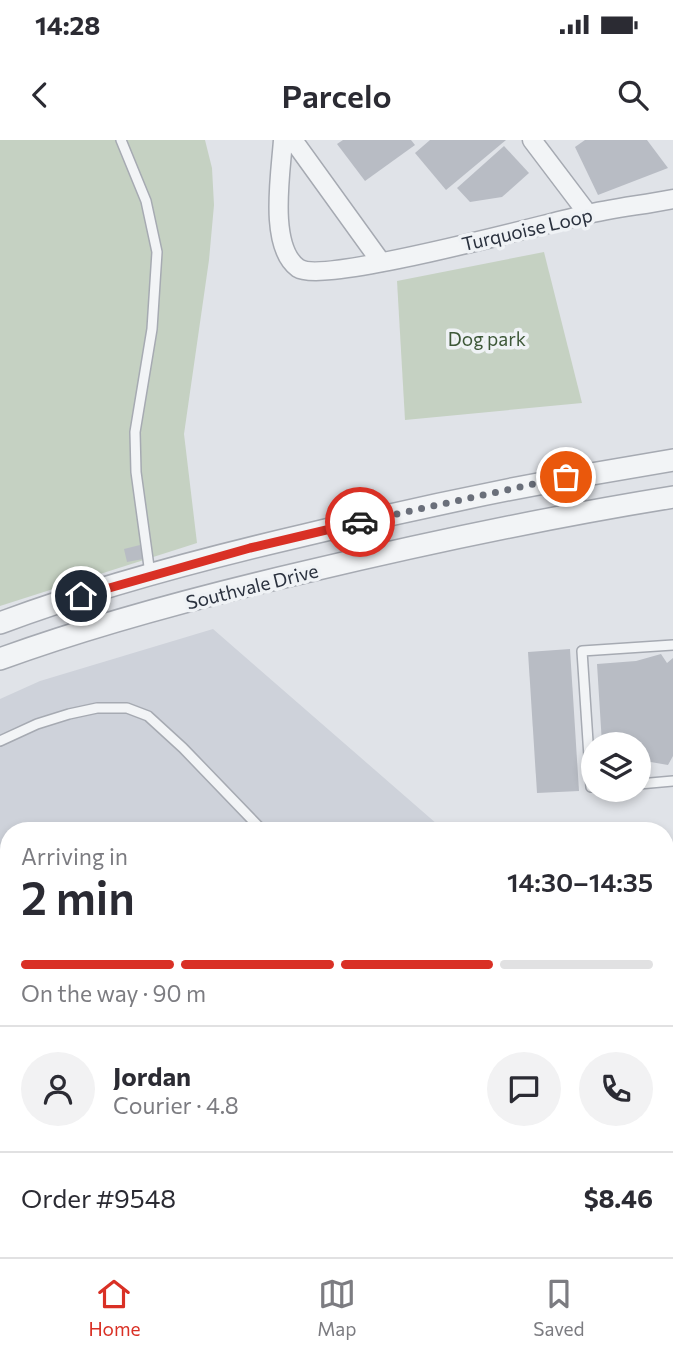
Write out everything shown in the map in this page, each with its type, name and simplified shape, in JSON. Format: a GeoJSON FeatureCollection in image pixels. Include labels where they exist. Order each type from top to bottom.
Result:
{"type":"FeatureCollection","features":[{"type":"Feature","properties":{"kind":"street","name":"Turquoise Loop"},"geometry":{"type":"LineString","coordinates":[[283,140],[278,212],[280,231],[288,254],[299,269],[317,272],[381,262],[588,214],[673,200]]}},
{"type":"Feature","properties":{"kind":"street"},"geometry":{"type":"LineString","coordinates":[[293,140],[381,262]]}},
{"type":"Feature","properties":{"kind":"street"},"geometry":{"type":"LineString","coordinates":[[532,140],[588,214]]}},
{"type":"Feature","properties":{"kind":"street","name":"Southvale Drive"},"geometry":{"type":"LineString","coordinates":[[0,623],[150,575],[262,545],[454,500],[566,477],[673,460]]}},
{"type":"Feature","properties":{"kind":"street","name":"Southvale Drive"},"geometry":{"type":"LineString","coordinates":[[0,659],[73,635],[259,583],[462,535],[673,497]]}},
{"type":"Feature","properties":{"kind":"lane"},"geometry":{"type":"LineString","coordinates":[[121,140],[146,201],[157,252],[152,329],[135,432],[136,472],[150,575]]}},
{"type":"Feature","properties":{"kind":"lane"},"geometry":{"type":"LineString","coordinates":[[587,732],[582,651],[673,645]]}},
{"type":"Feature","properties":{"kind":"lane"},"geometry":{"type":"LineString","coordinates":[[0,741],[37,724],[69,714],[97,708],[127,708],[148,716],[254,822]]}},
{"type":"Feature","properties":{"kind":"lane"},"geometry":{"type":"LineString","coordinates":[[651,783],[673,781]]}},
{"type":"Feature","properties":{"kind":"shaded area"},"geometry":{"type":"Polygon","coordinates":[[[213,629],[435,822],[0,822],[0,699],[40,681],[213,629]]]}},
{"type":"Feature","properties":{"kind":"green space"},"geometry":{"type":"Polygon","coordinates":[[[0,140],[205,140],[212,168],[214,205],[209,260],[184,434],[197,543],[0,606],[0,140]]]}},
{"type":"Feature","properties":{"kind":"green space","name":"Dog park"},"geometry":{"type":"Polygon","coordinates":[[[544,252],[582,403],[405,420],[397,281],[544,252]]]}},
{"type":"Feature","properties":{"kind":"building"},"geometry":{"type":"Polygon","coordinates":[[[343,140],[411,140],[415,145],[365,181],[337,144],[343,140]]]}},
{"type":"Feature","properties":{"kind":"building"},"geometry":{"type":"Polygon","coordinates":[[[430,140],[506,140],[446,190],[415,153],[430,140]]]}},
{"type":"Feature","properties":{"kind":"building"},"geometry":{"type":"Polygon","coordinates":[[[585,140],[647,140],[668,168],[598,195],[575,147],[585,140]]]}},
{"type":"Feature","properties":{"kind":"building"},"geometry":{"type":"Polygon","coordinates":[[[504,146],[529,173],[502,197],[470,202],[457,188],[504,146]]]}},
{"type":"Feature","properties":{"kind":"building"},"geometry":{"type":"Polygon","coordinates":[[[140,545],[143,559],[127,562],[124,549],[140,545]]]}},
{"type":"Feature","properties":{"kind":"building"},"geometry":{"type":"Polygon","coordinates":[[[570,649],[579,791],[537,793],[528,652],[570,649]]]}},
{"type":"Feature","properties":{"kind":"building"},"geometry":{"type":"Polygon","coordinates":[[[661,654],[667,663],[673,658],[673,756],[668,765],[651,762],[651,732],[601,732],[597,664],[636,661],[661,654]]]}},
{"type":"Feature","properties":{"kind":"way so far"},"geometry":{"type":"LineString","coordinates":[[360,522],[566,477]]}},
{"type":"Feature","properties":{"kind":"route"},"geometry":{"type":"LineString","coordinates":[[81,596],[250,548],[360,522]]}}]}
